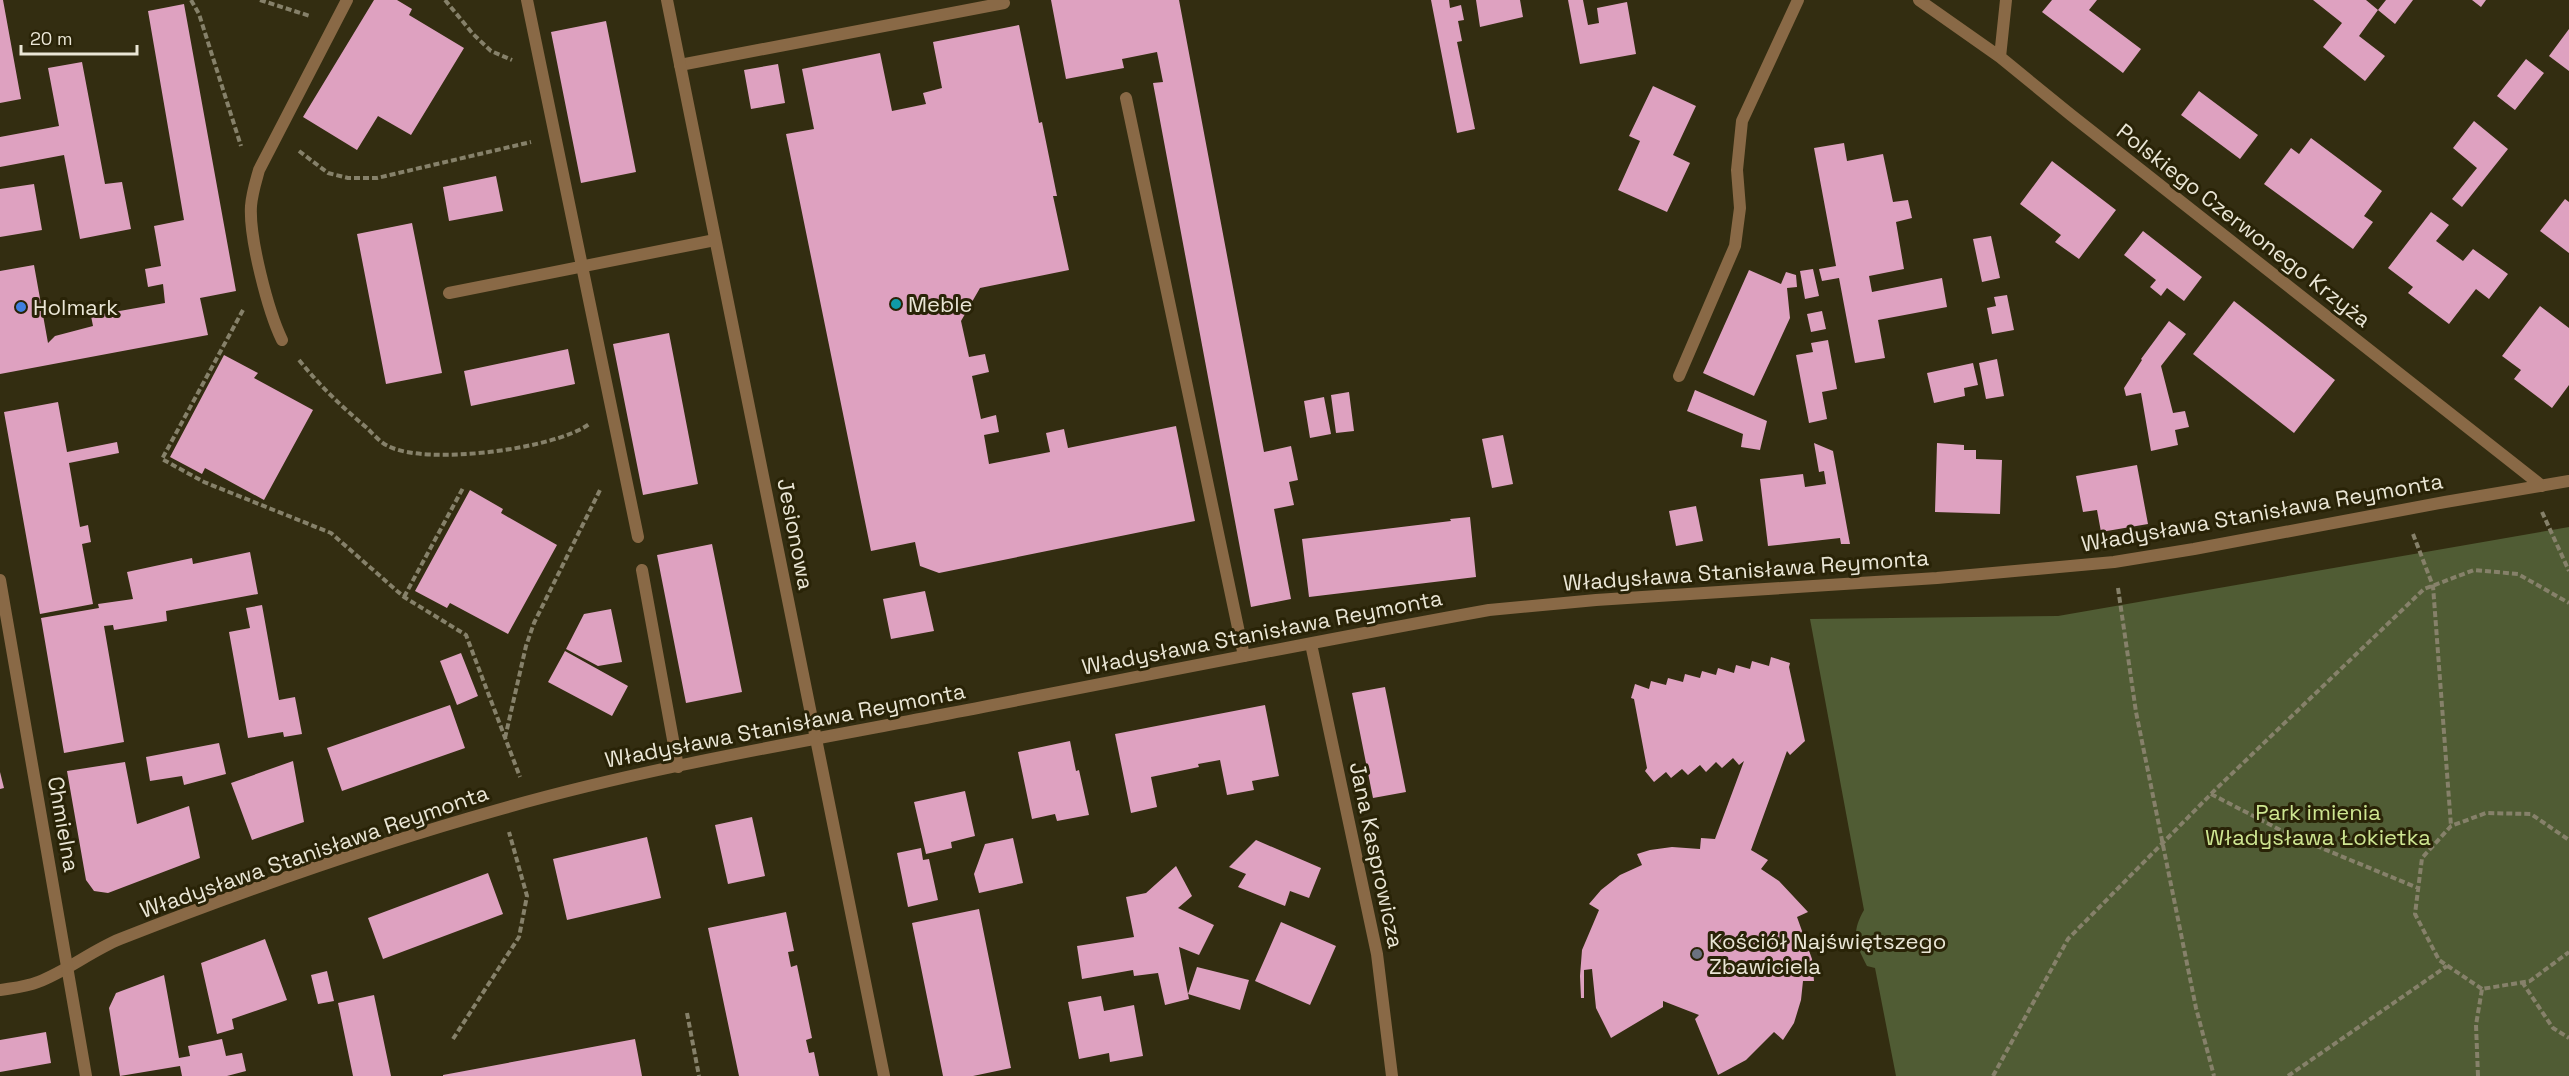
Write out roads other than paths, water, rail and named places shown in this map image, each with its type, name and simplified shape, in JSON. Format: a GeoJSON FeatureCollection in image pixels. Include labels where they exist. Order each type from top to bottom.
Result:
{"type":"FeatureCollection","features":[{"type":"Feature","properties":{"kind":"street"},"geometry":{"type":"LineString","coordinates":[[282,340],[272,319],[250,207],[259,170],[347,0]]}},
{"type":"Feature","properties":{"kind":"street"},"geometry":{"type":"LineString","coordinates":[[527,0],[638,537]]}},
{"type":"Feature","properties":{"kind":"street","name":"Jesionowa"},"geometry":{"type":"LineString","coordinates":[[667,0],[884,1076]]}},
{"type":"Feature","properties":{"kind":"street"},"geometry":{"type":"LineString","coordinates":[[1679,376],[1735,246],[1740,208],[1737,170],[1742,121],[1798,0]]}},
{"type":"Feature","properties":{"kind":"street","name":"Polskiego Czerwonego Krzyża"},"geometry":{"type":"LineString","coordinates":[[1919,0],[2000,57],[2537,487]]}},
{"type":"Feature","properties":{"kind":"street"},"geometry":{"type":"LineString","coordinates":[[2000,57],[2006,0]]}},
{"type":"Feature","properties":{"kind":"street"},"geometry":{"type":"LineString","coordinates":[[680,65],[1004,3]]}},
{"type":"Feature","properties":{"kind":"street"},"geometry":{"type":"LineString","coordinates":[[1126,98],[1244,656]]}},
{"type":"Feature","properties":{"kind":"street"},"geometry":{"type":"LineString","coordinates":[[449,293],[715,240]]}},
{"type":"Feature","properties":{"kind":"street","name":"Władysława Stanisława Reymonta"},"geometry":{"type":"LineString","coordinates":[[0,990],[35,984],[89,953],[119,939],[352,856],[502,808],[678,767],[817,739],[1489,610],[1596,600],[1936,578],[2114,562],[2569,481]]}},
{"type":"Feature","properties":{"kind":"street"},"geometry":{"type":"LineString","coordinates":[[642,570],[678,767]]}},
{"type":"Feature","properties":{"kind":"street","name":"Chmielna"},"geometry":{"type":"LineString","coordinates":[[0,580],[86,1076]]}},
{"type":"Feature","properties":{"kind":"street","name":"Jana Kasprowicza"},"geometry":{"type":"LineString","coordinates":[[1311,644],[1377,954],[1392,1076]]}},
{"type":"Feature","properties":{"kind":"place","name":"Meble"},"geometry":{"type":"Point","coordinates":[896,304]}},
{"type":"Feature","properties":{"kind":"place","name":"Holmark"},"geometry":{"type":"Point","coordinates":[21,307]}},
{"type":"Feature","properties":{"kind":"place","name":"Kościół Najświętszego Zbawiciela"},"geometry":{"type":"Point","coordinates":[1697,954]}},
{"type":"Feature","properties":{"kind":"park label","name":"Park imienia Władysława Łokietka"},"geometry":{"type":"Point","coordinates":[2318,824]}}]}
